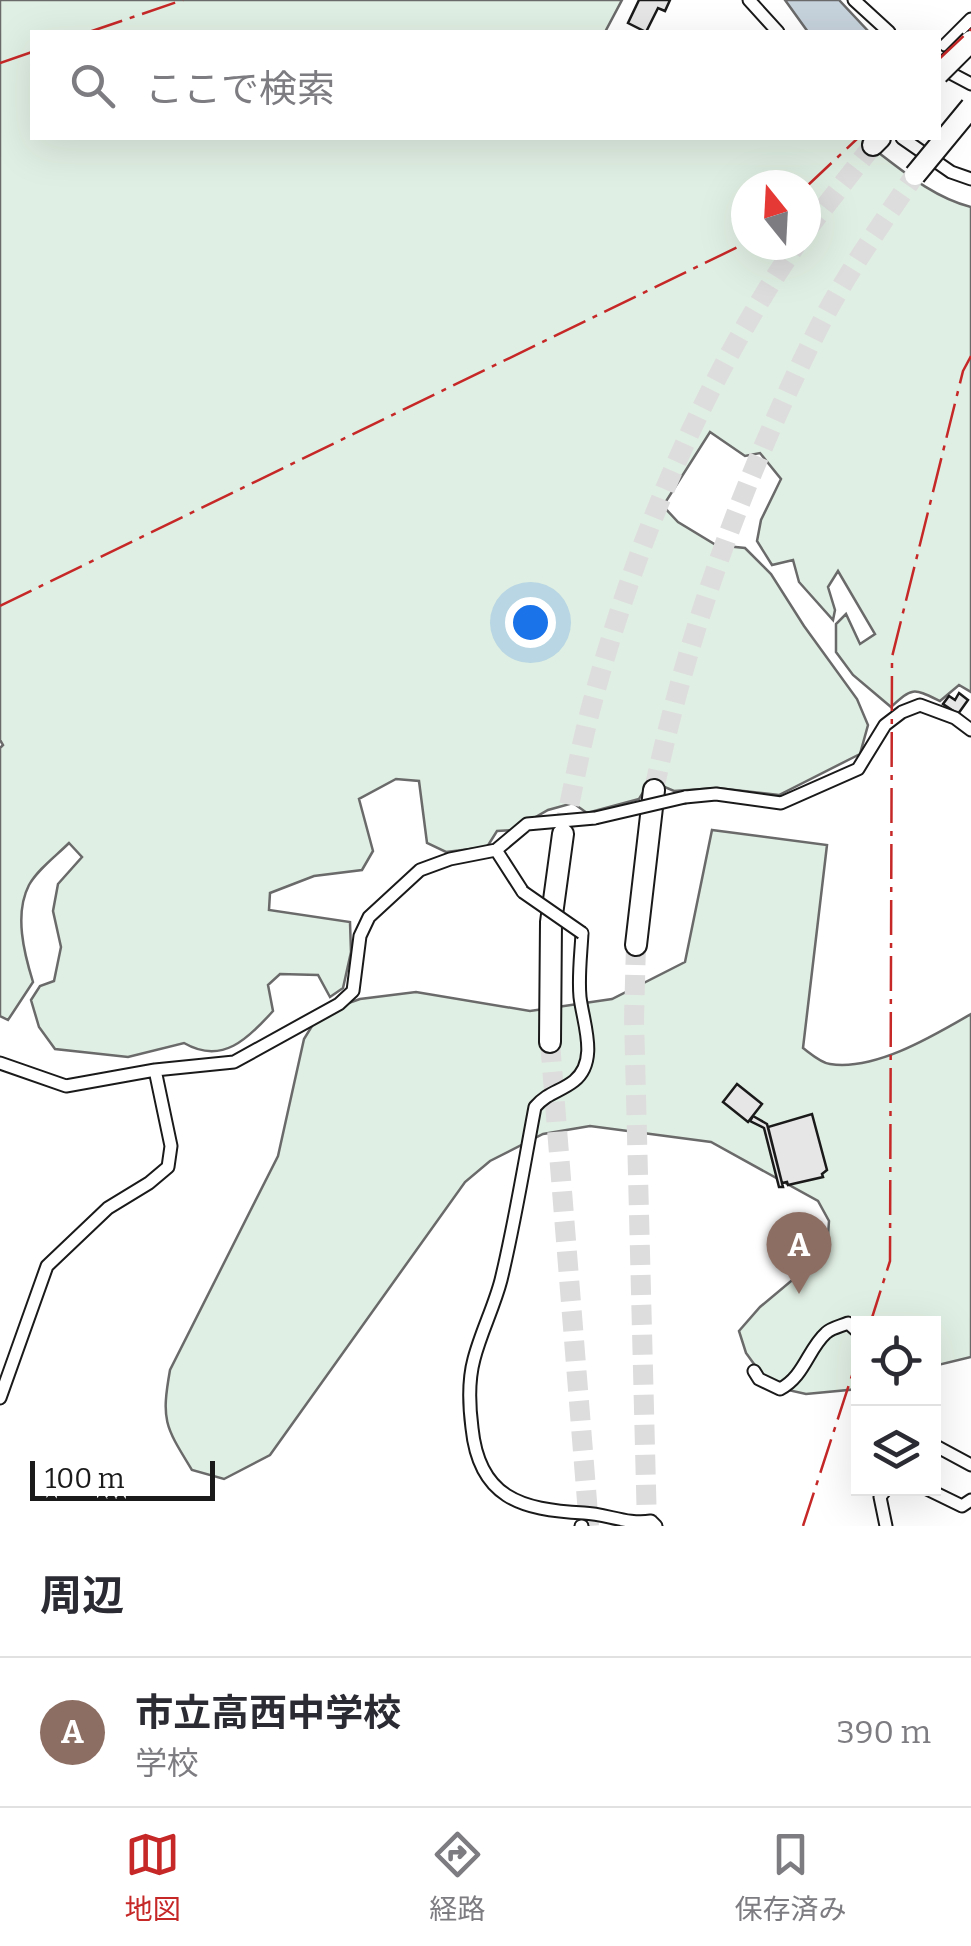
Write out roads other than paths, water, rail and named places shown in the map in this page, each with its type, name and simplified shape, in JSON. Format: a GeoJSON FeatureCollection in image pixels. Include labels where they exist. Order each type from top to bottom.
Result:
{"type":"FeatureCollection","features":[{"type":"Feature","properties":{"kind":"highway"},"geometry":{"type":"LineString","coordinates":[[941,67],[971,40]]}},
{"type":"Feature","properties":{"kind":"highway"},"geometry":{"type":"LineString","coordinates":[[914,175],[971,108]]}},
{"type":"Feature","properties":{"kind":"highway"},"geometry":{"type":"LineString","coordinates":[[636,946],[654,790]]}},
{"type":"Feature","properties":{"kind":"highway"},"geometry":{"type":"LineString","coordinates":[[550,1042],[551,922],[563,834]]}},
{"type":"Feature","properties":{"kind":"street"},"geometry":{"type":"LineString","coordinates":[[749,0],[776,30]]}},
{"type":"Feature","properties":{"kind":"street"},"geometry":{"type":"LineString","coordinates":[[854,0],[886,29]]}},
{"type":"Feature","properties":{"kind":"street"},"geometry":{"type":"LineString","coordinates":[[971,19],[942,44],[971,58]]}},
{"type":"Feature","properties":{"kind":"street"},"geometry":{"type":"LineString","coordinates":[[941,71],[971,84]]}},
{"type":"Feature","properties":{"kind":"street"},"geometry":{"type":"LineString","coordinates":[[905,140],[951,172],[971,179]]}},
{"type":"Feature","properties":{"kind":"street"},"geometry":{"type":"LineString","coordinates":[[0,1063],[66,1086],[155,1070],[234,1062],[339,1004],[353,991],[360,936],[370,918],[420,870],[450,859],[496,850],[527,824],[595,818],[685,797],[716,794],[781,802],[858,769],[885,726],[902,712],[920,705],[955,718],[971,730]]}},
{"type":"Feature","properties":{"kind":"street"},"geometry":{"type":"LineString","coordinates":[[496,850],[523,892],[582,933],[580,996],[588,1041],[586,1065],[575,1080],[547,1093],[535,1107],[497,1296],[473,1361],[470,1416],[474,1444],[483,1473],[506,1497],[532,1506],[590,1513],[637,1525],[651,1522],[656,1526]]}},
{"type":"Feature","properties":{"kind":"street"},"geometry":{"type":"LineString","coordinates":[[0,1398],[47,1266],[108,1208],[168,1167],[171,1146],[155,1070]]}},
{"type":"Feature","properties":{"kind":"street"},"geometry":{"type":"LineString","coordinates":[[754,1372],[780,1389],[789,1384],[827,1331],[848,1323],[851,1326]]}},
{"type":"Feature","properties":{"kind":"street"},"geometry":{"type":"LineString","coordinates":[[941,1449],[971,1466]]}},
{"type":"Feature","properties":{"kind":"street"},"geometry":{"type":"LineString","coordinates":[[881,1496],[886,1526]]}},
{"type":"Feature","properties":{"kind":"street"},"geometry":{"type":"LineString","coordinates":[[941,1496],[962,1506],[971,1500]]}},
{"type":"Feature","properties":{"kind":"tunnel"},"geometry":{"type":"LineString","coordinates":[[821,212],[873,145]]}},
{"type":"Feature","properties":{"kind":"tunnel"},"geometry":{"type":"LineString","coordinates":[[654,790],[702,610],[768,436],[831,304],[915,175]]}},
{"type":"Feature","properties":{"kind":"tunnel"},"geometry":{"type":"LineString","coordinates":[[563,834],[610,640],[652,521],[702,407],[786,260]]}},
{"type":"Feature","properties":{"kind":"tunnel"},"geometry":{"type":"LineString","coordinates":[[636,945],[634,1018],[647,1526]]}},
{"type":"Feature","properties":{"kind":"tunnel"},"geometry":{"type":"LineString","coordinates":[[550,1042],[589,1526]]}},
{"type":"Feature","properties":{"kind":"place","name":"市立高西中学校"},"geometry":{"type":"Point","coordinates":[799,1294]}}]}
